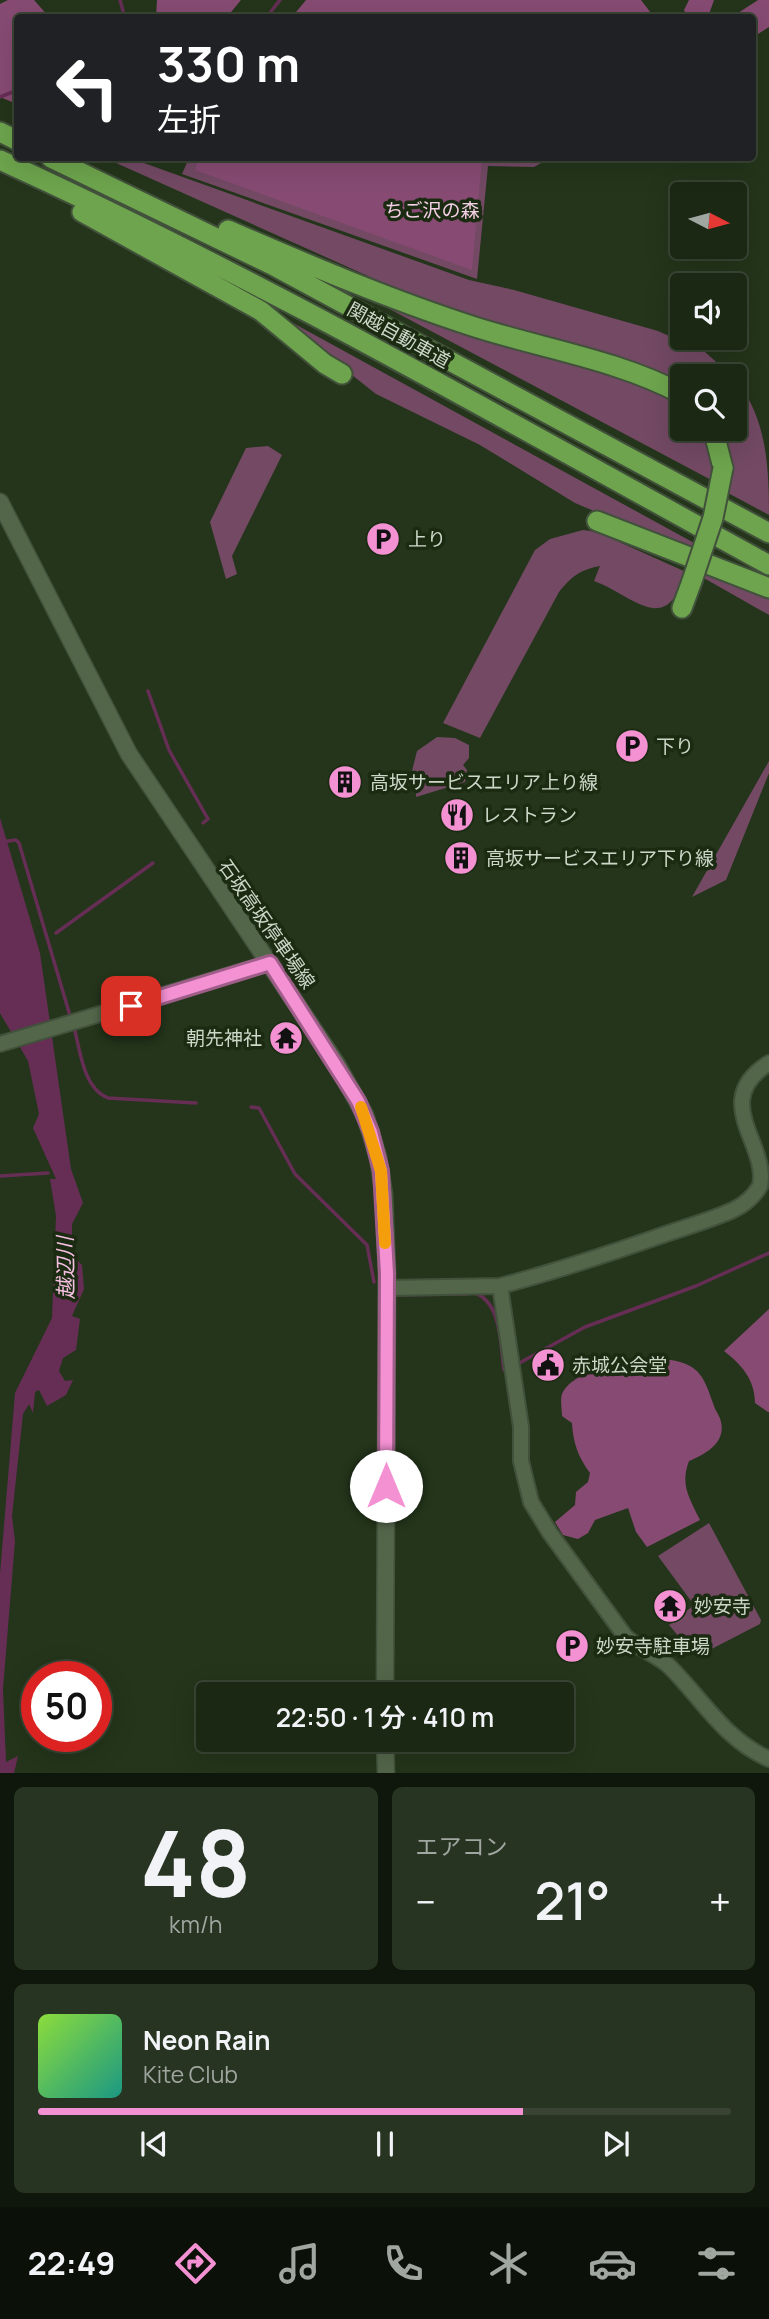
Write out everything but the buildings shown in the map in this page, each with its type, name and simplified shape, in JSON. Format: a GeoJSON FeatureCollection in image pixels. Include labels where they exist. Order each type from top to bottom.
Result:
{"type":"FeatureCollection","features":[{"type":"Feature","properties":{"kind":"highway","name":"関越自動車道"},"geometry":{"type":"LineString","coordinates":[[0,160],[163,236],[300,306],[769,565]]}},
{"type":"Feature","properties":{"kind":"highway","name":"関越自動車道"},"geometry":{"type":"LineString","coordinates":[[57,161],[272,265],[769,533]]}},
{"type":"Feature","properties":{"kind":"highway"},"geometry":{"type":"LineString","coordinates":[[67,161],[323,271],[476,327],[653,378],[670,387]]}},
{"type":"Feature","properties":{"kind":"highway"},"geometry":{"type":"LineString","coordinates":[[0,175],[117,230],[261,311],[325,364],[342,374]]}},
{"type":"Feature","properties":{"kind":"highway"},"geometry":{"type":"LineString","coordinates":[[682,608],[713,518],[723,468],[716,441]]}},
{"type":"Feature","properties":{"kind":"highway"},"geometry":{"type":"LineString","coordinates":[[597,521],[769,589]]}},
{"type":"Feature","properties":{"kind":"main road","name":"石坂高坂停車場線"},"geometry":{"type":"LineString","coordinates":[[0,502],[129,754],[194,855],[336,1063],[368,1123],[384,1195],[387,1288],[386,1682]]}},
{"type":"Feature","properties":{"kind":"main road"},"geometry":{"type":"LineString","coordinates":[[386,1752],[386,1773]]}},
{"type":"Feature","properties":{"kind":"street"},"geometry":{"type":"LineString","coordinates":[[0,1044],[270,963]]}},
{"type":"Feature","properties":{"kind":"street"},"geometry":{"type":"LineString","coordinates":[[387,1288],[500,1286],[565,1269],[734,1210],[753,1196],[763,1182],[765,1155],[746,1111],[747,1083],[756,1071],[769,1063]]}},
{"type":"Feature","properties":{"kind":"street"},"geometry":{"type":"LineString","coordinates":[[500,1286],[521,1427],[521,1461],[536,1514],[625,1636],[640,1649],[669,1665],[723,1727],[748,1750],[769,1759]]}},
{"type":"Feature","properties":{"kind":"green space"},"geometry":{"type":"Polygon","coordinates":[[[8,0],[34,0],[46,14],[14,14],[14,103],[0,97],[0,4],[8,0]]]}},
{"type":"Feature","properties":{"kind":"green space"},"geometry":{"type":"Polygon","coordinates":[[[157,0],[241,0],[229,14],[156,14],[157,0]]]}},
{"type":"Feature","properties":{"kind":"green space"},"geometry":{"type":"Polygon","coordinates":[[[306,0],[641,0],[652,14],[294,14],[306,0]]]}},
{"type":"Feature","properties":{"kind":"green space"},"geometry":{"type":"Polygon","coordinates":[[[689,0],[714,0],[709,14],[686,14],[684,10],[689,0]]]}},
{"type":"Feature","properties":{"kind":"green space"},"geometry":{"type":"Polygon","coordinates":[[[758,0],[769,0],[769,27],[756,35],[756,14],[737,14],[758,0]]]}},
{"type":"Feature","properties":{"kind":"green space"},"geometry":{"type":"Polygon","coordinates":[[[112,161],[138,161],[469,280],[658,331],[670,336],[670,350],[701,350],[718,364],[670,364],[670,376],[503,327],[408,294],[112,161]]]}},
{"type":"Feature","properties":{"kind":"green space","name":"ちご沢の森"},"geometry":{"type":"Polygon","coordinates":[[[188,161],[545,161],[534,167],[488,166],[477,279],[182,174],[188,161]]]}},
{"type":"Feature","properties":{"kind":"green space","name":"ちご沢の森"},"geometry":{"type":"Polygon","coordinates":[[[198,161],[482,161],[472,270],[195,170],[198,161]]]}},
{"type":"Feature","properties":{"kind":"green space"},"geometry":{"type":"Polygon","coordinates":[[[365,296],[507,347],[624,378],[667,397],[670,399],[670,441],[708,441],[716,458],[715,482],[365,296]]]}},
{"type":"Feature","properties":{"kind":"green space"},"geometry":{"type":"Polygon","coordinates":[[[271,311],[696,544],[693,553],[575,503],[480,445],[376,394],[271,311]]]}},
{"type":"Feature","properties":{"kind":"green space"},"geometry":{"type":"Polygon","coordinates":[[[747,396],[760,426],[764,444],[769,515],[728,493],[731,472],[725,441],[747,441],[747,396]]]}},
{"type":"Feature","properties":{"kind":"green space"},"geometry":{"type":"Polygon","coordinates":[[[268,446],[282,455],[232,556],[237,574],[226,579],[210,522],[246,448],[268,446]]]}},
{"type":"Feature","properties":{"kind":"green space"},"geometry":{"type":"Polygon","coordinates":[[[583,530],[597,532],[686,572],[678,592],[669,604],[658,608],[647,607],[594,581],[600,566],[582,572],[559,592],[480,738],[443,723],[535,550],[550,539],[583,530]]]}},
{"type":"Feature","properties":{"kind":"green space"},"geometry":{"type":"Polygon","coordinates":[[[704,573],[769,599],[769,615],[702,577],[704,573]]]}},
{"type":"Feature","properties":{"kind":"green space"},"geometry":{"type":"Polygon","coordinates":[[[437,737],[455,738],[469,745],[469,758],[463,765],[467,770],[465,782],[416,797],[416,786],[410,779],[417,751],[437,737]]]}},
{"type":"Feature","properties":{"kind":"green space"},"geometry":{"type":"Polygon","coordinates":[[[769,761],[769,773],[726,880],[692,897],[769,761]]]}},
{"type":"Feature","properties":{"kind":"green space"},"geometry":{"type":"Polygon","coordinates":[[[769,1309],[768,1412],[755,1403],[750,1380],[724,1351],[769,1309]]]}},
{"type":"Feature","properties":{"kind":"green space"},"geometry":{"type":"Polygon","coordinates":[[[663,1359],[685,1364],[698,1372],[721,1422],[722,1429],[717,1442],[689,1461],[686,1469],[687,1491],[700,1520],[647,1547],[636,1532],[628,1508],[595,1520],[588,1533],[578,1539],[563,1535],[555,1522],[575,1505],[576,1492],[588,1482],[590,1473],[577,1449],[572,1423],[562,1416],[562,1394],[579,1377],[592,1371],[663,1359]]]}},
{"type":"Feature","properties":{"kind":"green space"},"geometry":{"type":"Polygon","coordinates":[[[709,1523],[761,1620],[760,1624],[696,1657],[669,1625],[694,1605],[658,1556],[709,1523]]]}},
{"type":"Feature","properties":{"kind":"green space"},"geometry":{"type":"Polygon","coordinates":[[[580,1630],[589,1645],[574,1655],[564,1641],[580,1630]]]}},
{"type":"Feature","properties":{"kind":"water","name":"越辺川"},"geometry":{"type":"Polygon","coordinates":[[[0,818],[40,953],[71,1169],[83,1203],[72,1224],[72,1255],[82,1265],[84,1289],[72,1316],[80,1319],[76,1350],[63,1358],[59,1371],[65,1381],[73,1380],[66,1395],[47,1406],[39,1390],[35,1392],[33,1413],[29,1404],[23,1414],[12,1516],[15,1541],[3,1689],[6,1762],[18,1756],[14,1773],[0,1773],[0,1574],[15,1393],[52,1318],[56,1216],[50,1179],[56,1179],[33,1128],[39,1114],[28,1061],[0,1013],[0,818]]]}},
{"type":"Feature","properties":{"kind":"waterway"},"geometry":{"type":"LineString","coordinates":[[120,0],[124,14]]}},
{"type":"Feature","properties":{"kind":"waterway"},"geometry":{"type":"LineString","coordinates":[[269,14],[280,0]]}},
{"type":"Feature","properties":{"kind":"waterway"},"geometry":{"type":"LineString","coordinates":[[0,97],[14,92]]}},
{"type":"Feature","properties":{"kind":"waterway"},"geometry":{"type":"LineString","coordinates":[[148,691],[169,750],[208,819],[203,823]]}},
{"type":"Feature","properties":{"kind":"waterway"},"geometry":{"type":"LineString","coordinates":[[0,842],[16,840],[19,843],[71,1019]]}},
{"type":"Feature","properties":{"kind":"waterway"},"geometry":{"type":"LineString","coordinates":[[56,933],[153,863]]}},
{"type":"Feature","properties":{"kind":"waterway"},"geometry":{"type":"LineString","coordinates":[[74,1027],[88,1077],[93,1086],[108,1098],[196,1103]]}},
{"type":"Feature","properties":{"kind":"waterway"},"geometry":{"type":"LineString","coordinates":[[251,1107],[259,1108],[295,1174],[367,1245],[374,1282]]}},
{"type":"Feature","properties":{"kind":"waterway"},"geometry":{"type":"LineString","coordinates":[[0,1176],[48,1173]]}},
{"type":"Feature","properties":{"kind":"waterway"},"geometry":{"type":"LineString","coordinates":[[514,1366],[585,1327],[696,1286],[769,1253]]}},
{"type":"Feature","properties":{"kind":"waterway"},"geometry":{"type":"LineString","coordinates":[[475,1293],[484,1298],[495,1315],[504,1370],[507,1369]]}},
{"type":"Feature","properties":{"kind":"waterway"},"geometry":{"type":"LineString","coordinates":[[396,1295],[467,1294]]}},
{"type":"Feature","properties":{"kind":"slow traffic"},"geometry":{"type":"LineString","coordinates":[[361,1107],[381,1171],[385,1243]]}},
{"type":"Feature","properties":{"kind":"place","name":"上り"},"geometry":{"type":"Point","coordinates":[383,539]}},
{"type":"Feature","properties":{"kind":"place","name":"下り"},"geometry":{"type":"Point","coordinates":[632,746]}},
{"type":"Feature","properties":{"kind":"place","name":"高坂サービスエリア上り線"},"geometry":{"type":"Point","coordinates":[345,782]}},
{"type":"Feature","properties":{"kind":"place","name":"レストラン"},"geometry":{"type":"Point","coordinates":[457,815]}},
{"type":"Feature","properties":{"kind":"place","name":"高坂サービスエリア下り線"},"geometry":{"type":"Point","coordinates":[461,858]}},
{"type":"Feature","properties":{"kind":"place","name":"朝先神社"},"geometry":{"type":"Point","coordinates":[286,1038]}},
{"type":"Feature","properties":{"kind":"place","name":"赤城公会堂"},"geometry":{"type":"Point","coordinates":[548,1365]}},
{"type":"Feature","properties":{"kind":"place","name":"妙安寺"},"geometry":{"type":"Point","coordinates":[670,1606]}},
{"type":"Feature","properties":{"kind":"place","name":"妙安寺駐車場"},"geometry":{"type":"Point","coordinates":[572,1646]}},
{"type":"Feature","properties":{"kind":"route"},"geometry":{"type":"LineString","coordinates":[[131,1006],[270,963],[358,1101],[371,1132],[384,1195],[387,1273],[386,1486]]}}]}
